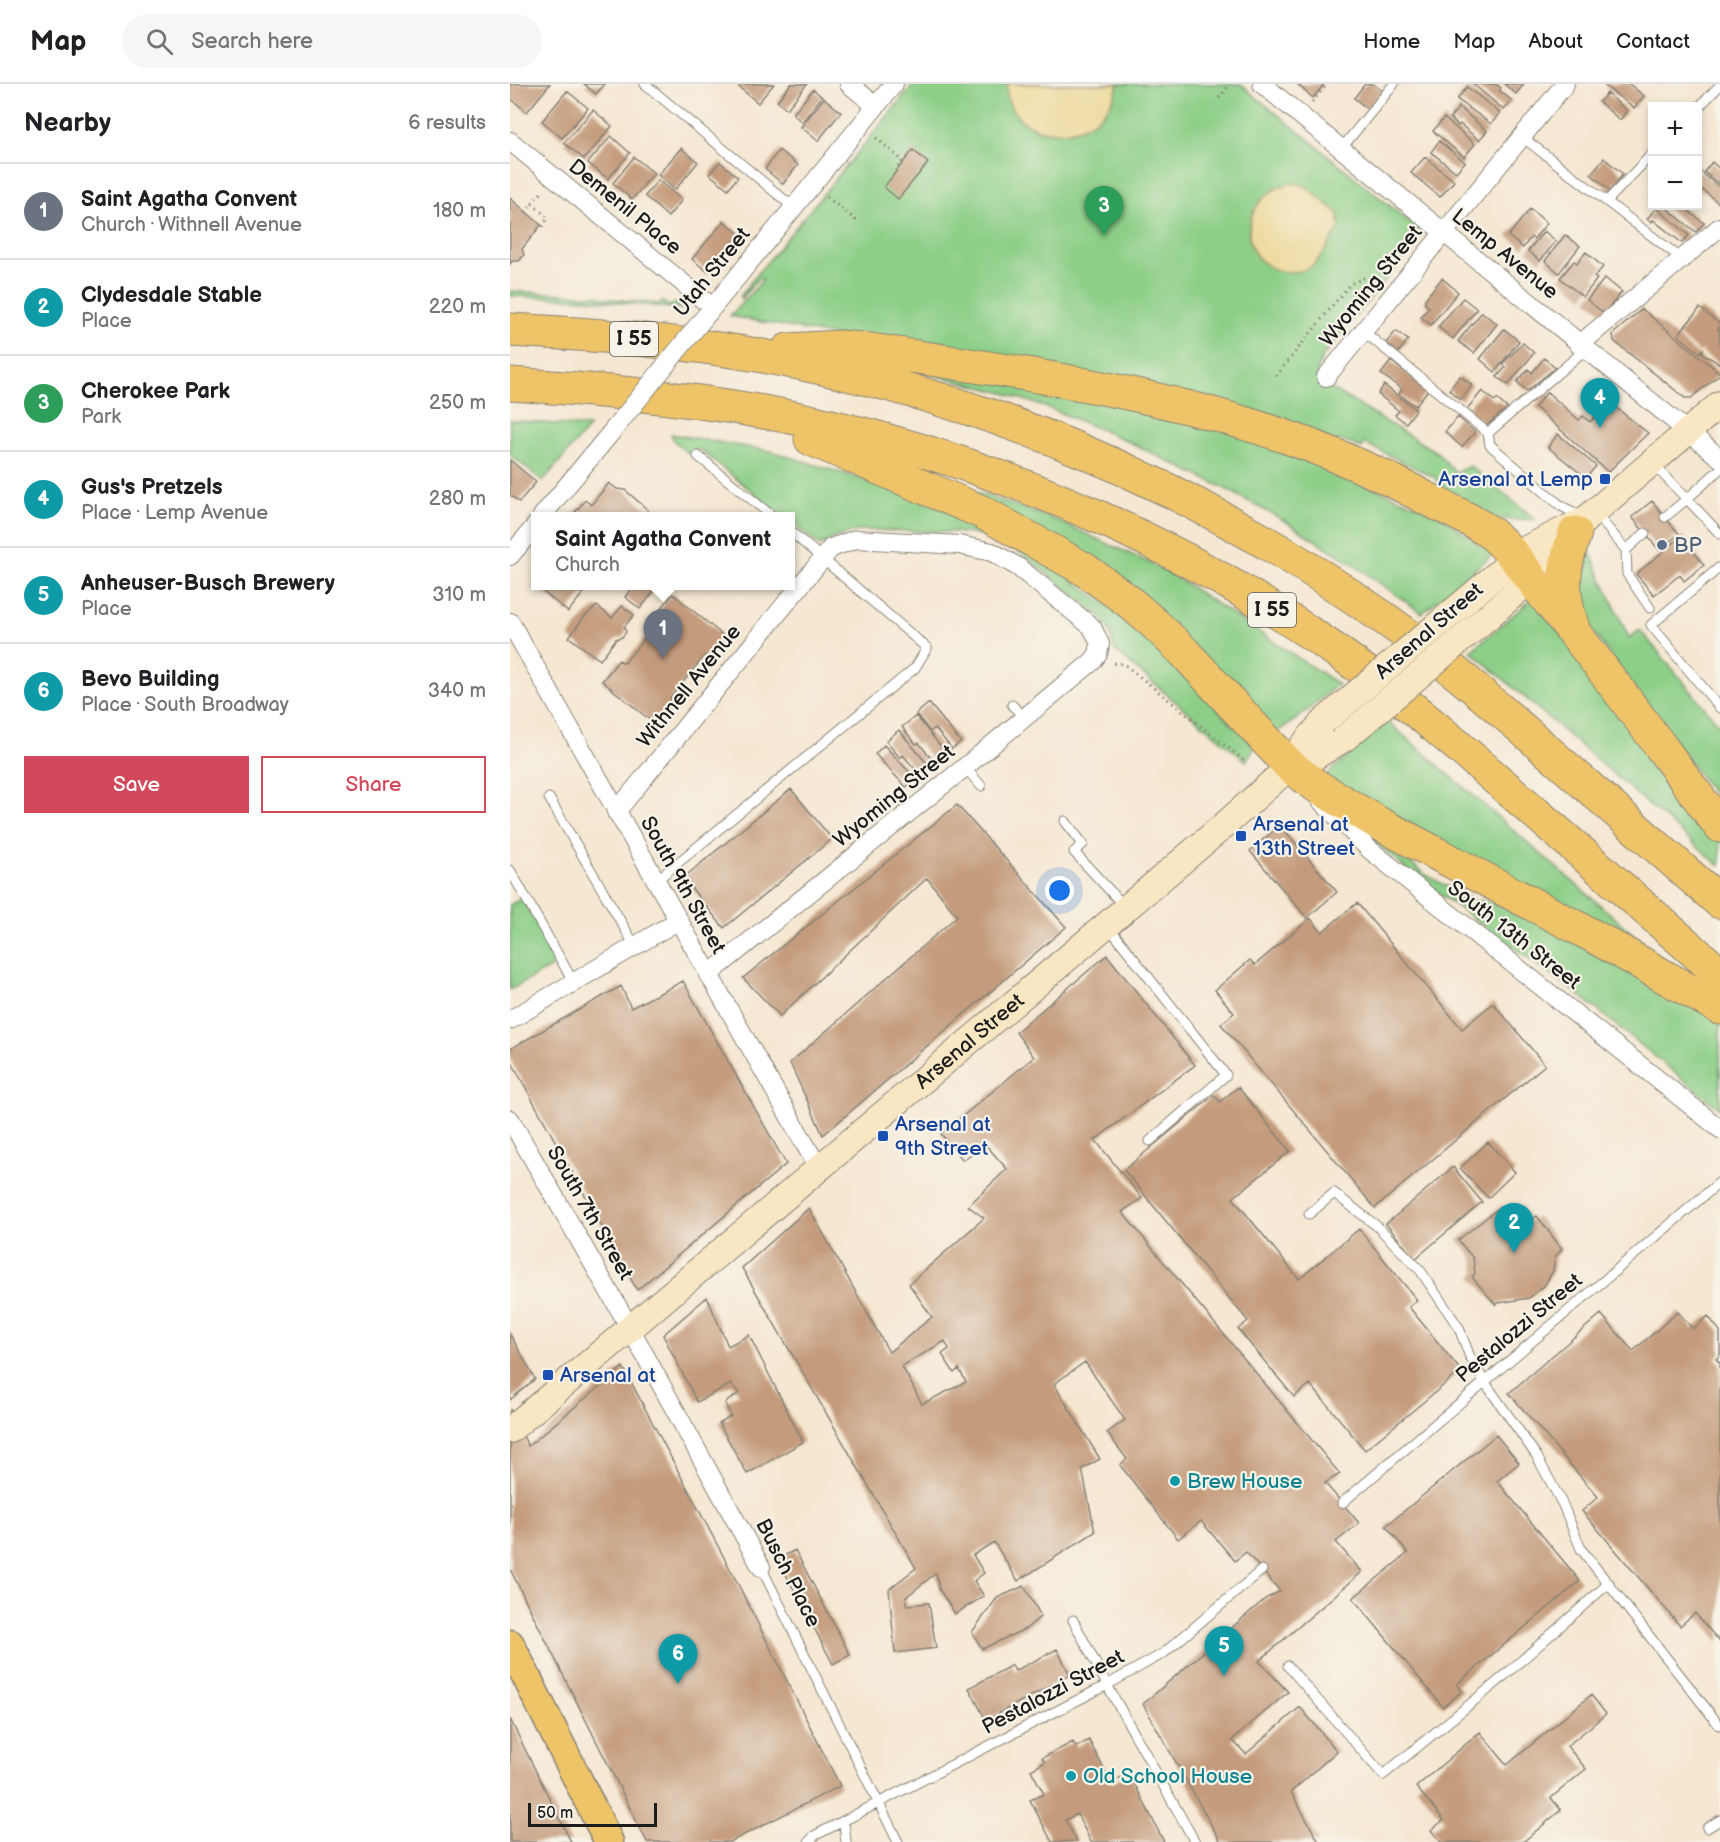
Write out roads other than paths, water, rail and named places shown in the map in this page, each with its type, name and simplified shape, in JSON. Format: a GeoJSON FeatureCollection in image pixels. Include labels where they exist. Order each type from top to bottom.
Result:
{"type":"FeatureCollection","features":[{"type":"Feature","properties":{"kind":"highway","name":"I 55"},"geometry":{"type":"LineString","coordinates":[[510,330],[634,339],[757,355],[880,382],[1060,441],[1149,480],[1232,522],[1313,571],[1390,622],[1519,727],[1720,902]]}},
{"type":"Feature","properties":{"kind":"highway"},"geometry":{"type":"LineString","coordinates":[[757,355],[808,348],[840,347],[871,350],[1054,378],[1133,393],[1204,410],[1270,431],[1343,458],[1404,487],[1492,534],[1575,633],[1720,826]]}},
{"type":"Feature","properties":{"kind":"highway","name":"I 55"},"geometry":{"type":"LineString","coordinates":[[510,384],[614,392],[735,407],[839,428],[918,450],[1006,479],[1092,514],[1178,556],[1259,601],[1337,652],[1413,709],[1487,770],[1720,974]]}},
{"type":"Feature","properties":{"kind":"highway"},"geometry":{"type":"LineString","coordinates":[[735,407],[984,513],[1084,569],[1127,600],[1178,646],[1290,766],[1318,787],[1370,818],[1593,936],[1720,1008]]}},
{"type":"Feature","properties":{"kind":"highway"},"geometry":{"type":"LineString","coordinates":[[1575,633],[1566,607],[1564,590],[1568,552],[1585,521]]}},
{"type":"Feature","properties":{"kind":"main road","name":"Arsenal Street"},"geometry":{"type":"LineString","coordinates":[[510,1430],[1221,829],[1290,766],[1301,748],[1323,722],[1467,598],[1523,569],[1585,521],[1720,404]]}},
{"type":"Feature","properties":{"kind":"main road","name":"Arsenal Street"},"geometry":{"type":"LineString","coordinates":[[1290,766],[1311,759],[1345,738],[1490,615],[1523,569]]}},
{"type":"Feature","properties":{"kind":"main road"},"geometry":{"type":"LineString","coordinates":[[510,1644],[609,1842]]}},
{"type":"Feature","properties":{"kind":"street"},"geometry":{"type":"LineString","coordinates":[[849,84],[876,106]]}},
{"type":"Feature","properties":{"kind":"street","name":"Utah Street"},"geometry":{"type":"LineString","coordinates":[[545,512],[894,84]]}},
{"type":"Feature","properties":{"kind":"street","name":"Lemp Avenue"},"geometry":{"type":"LineString","coordinates":[[1262,84],[1720,458]]}},
{"type":"Feature","properties":{"kind":"street","name":"Wyoming Street"},"geometry":{"type":"LineString","coordinates":[[1326,377],[1565,84]]}},
{"type":"Feature","properties":{"kind":"street","name":"Demenil Place"},"geometry":{"type":"LineString","coordinates":[[510,141],[710,310]]}},
{"type":"Feature","properties":{"kind":"street"},"geometry":{"type":"LineString","coordinates":[[1582,347],[1720,227]]}},
{"type":"Feature","properties":{"kind":"street"},"geometry":{"type":"LineString","coordinates":[[510,556],[531,531]]}},
{"type":"Feature","properties":{"kind":"street","name":"Withnell Avenue"},"geometry":{"type":"LineString","coordinates":[[616,812],[823,557],[831,548],[856,539],[959,545],[992,552],[1018,567],[1092,627],[1100,644]]}},
{"type":"Feature","properties":{"kind":"street","name":"South 9th Street"},"geometry":{"type":"LineString","coordinates":[[510,622],[516,648],[657,880],[708,975],[819,1169]]}},
{"type":"Feature","properties":{"kind":"street","name":"Wyoming Street"},"geometry":{"type":"LineString","coordinates":[[708,975],[965,768],[1019,711],[1093,661],[1098,654],[1100,644]]}},
{"type":"Feature","properties":{"kind":"street","name":"South 13th Street"},"geometry":{"type":"LineString","coordinates":[[1290,766],[1370,850],[1720,1129]]}},
{"type":"Feature","properties":{"kind":"street"},"geometry":{"type":"LineString","coordinates":[[510,1020],[679,920]]}},
{"type":"Feature","properties":{"kind":"street","name":"South 7th Street"},"geometry":{"type":"LineString","coordinates":[[510,1119],[630,1328]]}},
{"type":"Feature","properties":{"kind":"street","name":"Busch Place"},"geometry":{"type":"LineString","coordinates":[[630,1328],[761,1568]]}},
{"type":"Feature","properties":{"kind":"lane"},"geometry":{"type":"LineString","coordinates":[[645,84],[793,207]]}},
{"type":"Feature","properties":{"kind":"lane"},"geometry":{"type":"LineString","coordinates":[[1341,149],[1394,84]]}},
{"type":"Feature","properties":{"kind":"lane"},"geometry":{"type":"LineString","coordinates":[[1702,104],[1720,85]]}},
{"type":"Feature","properties":{"kind":"lane"},"geometry":{"type":"LineString","coordinates":[[1522,136],[1682,259]]}},
{"type":"Feature","properties":{"kind":"lane"},"geometry":{"type":"LineString","coordinates":[[1607,201],[1651,156]]}},
{"type":"Feature","properties":{"kind":"lane"},"geometry":{"type":"LineString","coordinates":[[1363,331],[1488,433],[1490,445],[1561,507],[1626,550]]}},
{"type":"Feature","properties":{"kind":"lane"},"geometry":{"type":"LineString","coordinates":[[1488,433],[1582,347]]}},
{"type":"Feature","properties":{"kind":"lane"},"geometry":{"type":"LineString","coordinates":[[698,456],[767,512]]}},
{"type":"Feature","properties":{"kind":"lane"},"geometry":{"type":"LineString","coordinates":[[1652,463],[1720,534]]}},
{"type":"Feature","properties":{"kind":"lane"},"geometry":{"type":"LineString","coordinates":[[1665,517],[1720,469]]}},
{"type":"Feature","properties":{"kind":"lane"},"geometry":{"type":"LineString","coordinates":[[1626,550],[1645,533]]}},
{"type":"Feature","properties":{"kind":"lane"},"geometry":{"type":"LineString","coordinates":[[657,880],[915,668],[927,648],[795,535]]}},
{"type":"Feature","properties":{"kind":"lane"},"geometry":{"type":"LineString","coordinates":[[1626,550],[1627,574],[1650,608]]}},
{"type":"Feature","properties":{"kind":"lane"},"geometry":{"type":"LineString","coordinates":[[1720,567],[1651,625],[1720,708]]}},
{"type":"Feature","properties":{"kind":"lane"},"geometry":{"type":"LineString","coordinates":[[965,768],[981,786]]}},
{"type":"Feature","properties":{"kind":"lane"},"geometry":{"type":"LineString","coordinates":[[549,798],[634,946]]}},
{"type":"Feature","properties":{"kind":"lane"},"geometry":{"type":"LineString","coordinates":[[1065,821],[1083,844],[1074,852],[1226,1075],[1150,1141]]}},
{"type":"Feature","properties":{"kind":"lane"},"geometry":{"type":"LineString","coordinates":[[510,870],[574,982]]}},
{"type":"Feature","properties":{"kind":"lane","name":"Pestalozzi Street"},"geometry":{"type":"LineString","coordinates":[[1342,1503],[1720,1182]]}},
{"type":"Feature","properties":{"kind":"lane"},"geometry":{"type":"LineString","coordinates":[[1309,1214],[1334,1193],[1378,1227],[1420,1270],[1459,1328],[1470,1357],[1484,1381],[1536,1455],[1563,1505],[1581,1549],[1719,1725]]}},
{"type":"Feature","properties":{"kind":"lane","name":"Busch Place"},"geometry":{"type":"LineString","coordinates":[[761,1568],[898,1842]]}},
{"type":"Feature","properties":{"kind":"lane","name":"Pestalozzi Street"},"geometry":{"type":"LineString","coordinates":[[808,1842],[814,1836],[1107,1685],[1164,1653],[1262,1570]]}},
{"type":"Feature","properties":{"kind":"lane"},"geometry":{"type":"LineString","coordinates":[[1288,1666],[1383,1775],[1496,1683],[1609,1583]]}},
{"type":"Feature","properties":{"kind":"lane"},"geometry":{"type":"LineString","coordinates":[[1073,1620],[1195,1842]]}},
{"type":"Feature","properties":{"kind":"lane"},"geometry":{"type":"LineString","coordinates":[[1707,1828],[1720,1820]]}},
{"type":"Feature","properties":{"kind":"lane"},"geometry":{"type":"LineString","coordinates":[[844,1821],[846,1842]]}},
{"type":"Feature","properties":{"kind":"place","name":"Cherokee Park"},"geometry":{"type":"Point","coordinates":[1104,236]}},
{"type":"Feature","properties":{"kind":"place","name":"Gus's Pretzels"},"geometry":{"type":"Point","coordinates":[1600,428]}},
{"type":"Feature","properties":{"kind":"place","name":"Arsenal at Lemp"},"geometry":{"type":"Point","coordinates":[1605,479]}},
{"type":"Feature","properties":{"kind":"place","name":"BP"},"geometry":{"type":"Point","coordinates":[1662,545]}},
{"type":"Feature","properties":{"kind":"place","name":"Saint Agatha Convent"},"geometry":{"type":"Point","coordinates":[663,659]}},
{"type":"Feature","properties":{"kind":"place","name":"Arsenal at 13th Street"},"geometry":{"type":"Point","coordinates":[1241,836]}},
{"type":"Feature","properties":{"kind":"place","name":"Arsenal at 9th Street"},"geometry":{"type":"Point","coordinates":[883,1136]}},
{"type":"Feature","properties":{"kind":"place","name":"Clydesdale Stable"},"geometry":{"type":"Point","coordinates":[1514,1253]}},
{"type":"Feature","properties":{"kind":"place","name":"Arsenal at"},"geometry":{"type":"Point","coordinates":[548,1375]}},
{"type":"Feature","properties":{"kind":"place","name":"Brew House"},"geometry":{"type":"Point","coordinates":[1175,1481]}},
{"type":"Feature","properties":{"kind":"place","name":"Anheuser-Busch Brewery"},"geometry":{"type":"Point","coordinates":[1224,1676]}},
{"type":"Feature","properties":{"kind":"place","name":"Bevo Building"},"geometry":{"type":"Point","coordinates":[678,1684]}},
{"type":"Feature","properties":{"kind":"place","name":"Old School House"},"geometry":{"type":"Point","coordinates":[1071,1776]}}]}
